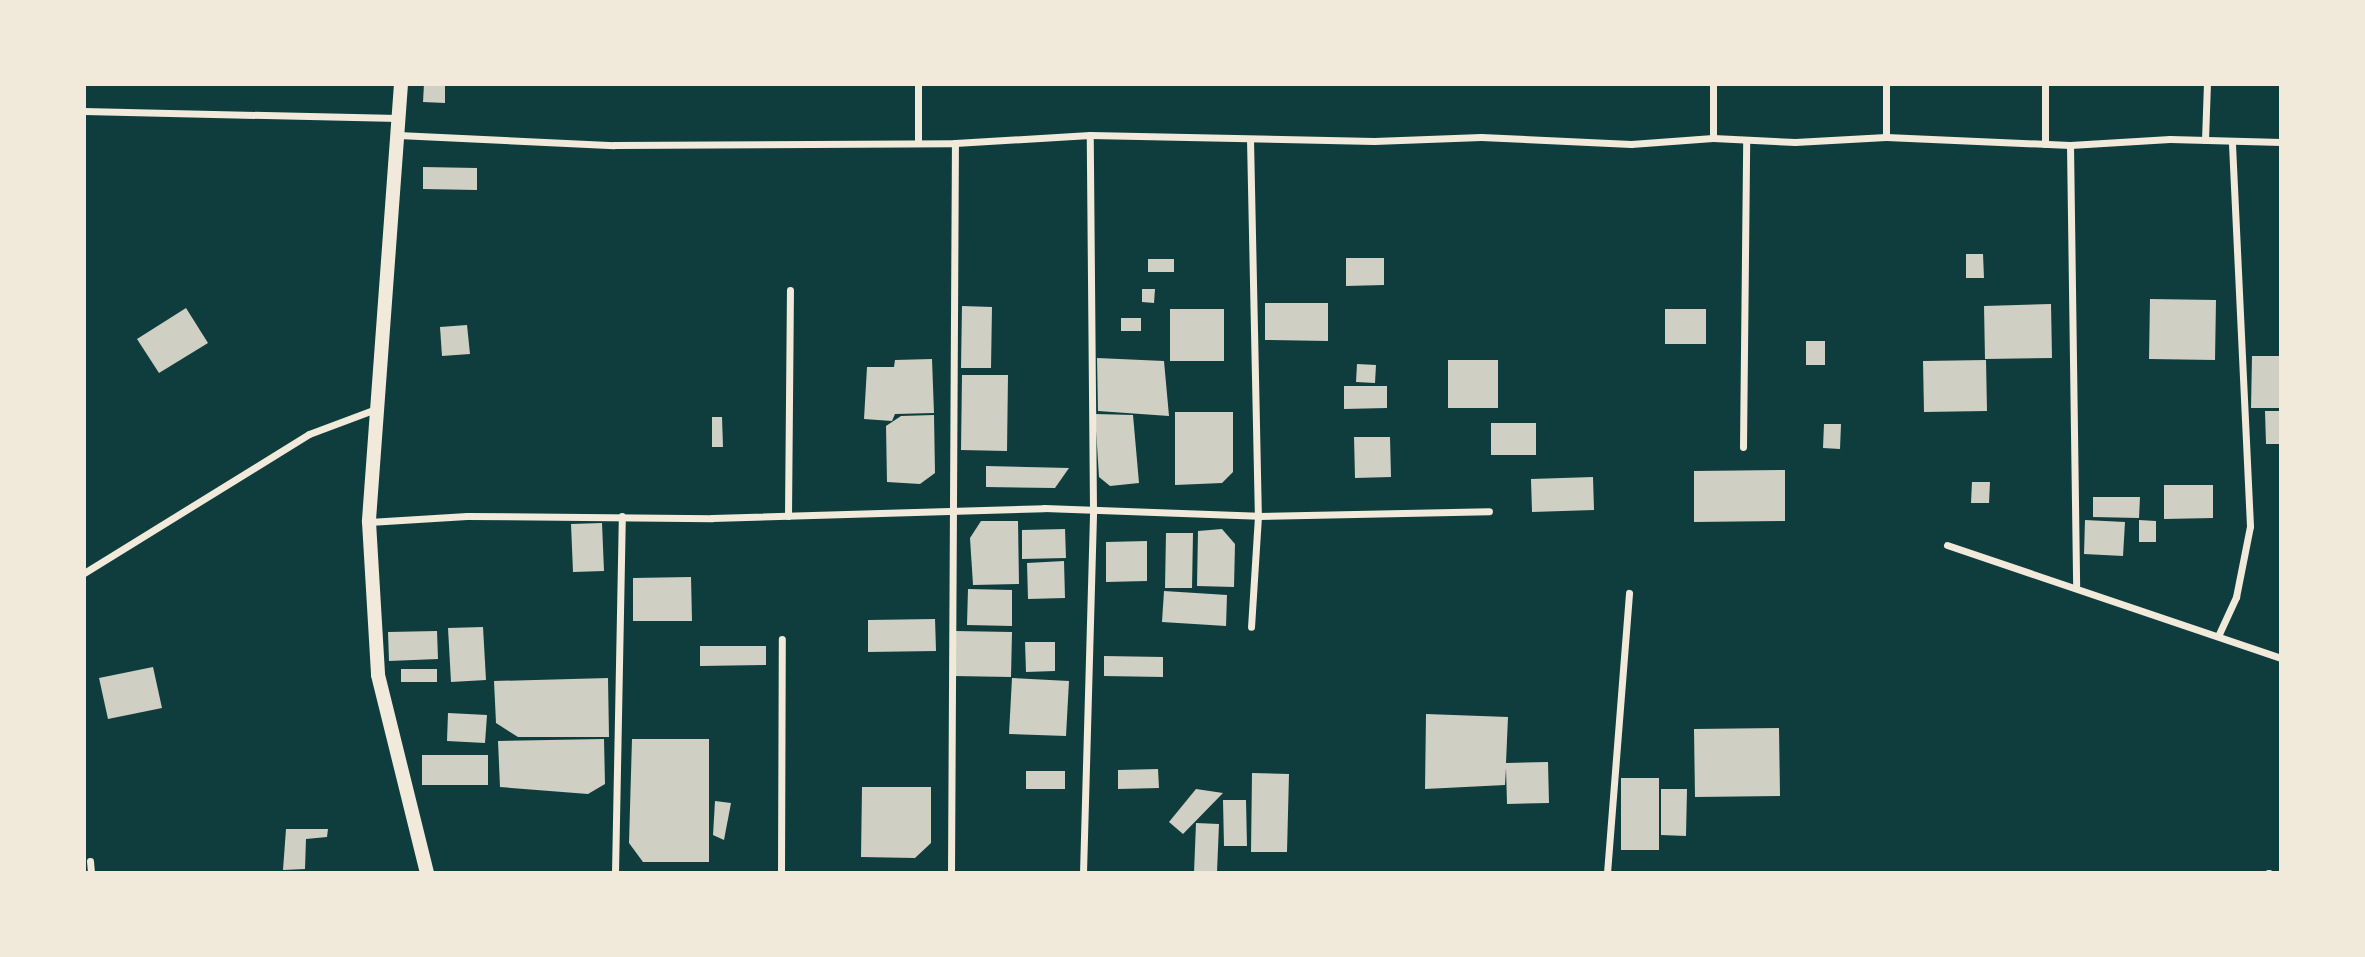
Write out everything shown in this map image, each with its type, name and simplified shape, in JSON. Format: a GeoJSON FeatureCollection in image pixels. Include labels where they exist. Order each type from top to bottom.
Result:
{"type":"FeatureCollection","features":[{"type":"Feature","properties":{"kind":"main road"},"geometry":{"type":"LineString","coordinates":[[401,84],[369,522],[378,675],[426,873]]}},
{"type":"Feature","properties":{"kind":"street"},"geometry":{"type":"LineString","coordinates":[[918,84],[918,142]]}},
{"type":"Feature","properties":{"kind":"street"},"geometry":{"type":"LineString","coordinates":[[1713,84],[1713,138]]}},
{"type":"Feature","properties":{"kind":"street"},"geometry":{"type":"LineString","coordinates":[[1886,84],[1886,137]]}},
{"type":"Feature","properties":{"kind":"street"},"geometry":{"type":"LineString","coordinates":[[2045,84],[2045,144]]}},
{"type":"Feature","properties":{"kind":"street"},"geometry":{"type":"LineString","coordinates":[[2205,140],[2207,84]]}},
{"type":"Feature","properties":{"kind":"street"},"geometry":{"type":"LineString","coordinates":[[84,111],[398,118]]}},
{"type":"Feature","properties":{"kind":"street"},"geometry":{"type":"LineString","coordinates":[[398,135],[614,145],[955,143],[1090,135],[1250,139],[1469,136],[1631,144],[1713,138],[1746,140],[1886,137],[2070,145],[2205,140],[2281,142]]}},
{"type":"Feature","properties":{"kind":"street"},"geometry":{"type":"LineString","coordinates":[[1083,873],[1093,509],[1090,135]]}},
{"type":"Feature","properties":{"kind":"street"},"geometry":{"type":"LineString","coordinates":[[1250,139],[1258,516],[1251,627]]}},
{"type":"Feature","properties":{"kind":"street"},"geometry":{"type":"LineString","coordinates":[[1742,447],[1746,140]]}},
{"type":"Feature","properties":{"kind":"street"},"geometry":{"type":"LineString","coordinates":[[2220,634],[2236,597],[2250,526],[2232,142]]}},
{"type":"Feature","properties":{"kind":"street"},"geometry":{"type":"LineString","coordinates":[[951,873],[955,143]]}},
{"type":"Feature","properties":{"kind":"street"},"geometry":{"type":"LineString","coordinates":[[2070,145],[2076,585]]}},
{"type":"Feature","properties":{"kind":"street"},"geometry":{"type":"LineString","coordinates":[[788,516],[790,289]]}},
{"type":"Feature","properties":{"kind":"street"},"geometry":{"type":"LineString","coordinates":[[84,573],[309,433],[376,409]]}},
{"type":"Feature","properties":{"kind":"street"},"geometry":{"type":"LineString","coordinates":[[369,522],[467,516],[788,516],[953,510],[1093,509],[1258,516],[1489,511]]}},
{"type":"Feature","properties":{"kind":"street"},"geometry":{"type":"LineString","coordinates":[[615,873],[622,516]]}},
{"type":"Feature","properties":{"kind":"street"},"geometry":{"type":"LineString","coordinates":[[1947,545],[2076,585],[2220,634],[2281,658]]}},
{"type":"Feature","properties":{"kind":"street"},"geometry":{"type":"LineString","coordinates":[[1607,873],[1629,593]]}},
{"type":"Feature","properties":{"kind":"street"},"geometry":{"type":"LineString","coordinates":[[781,873],[782,639]]}},
{"type":"Feature","properties":{"kind":"street"},"geometry":{"type":"LineString","coordinates":[[90,860],[90,873]]}},
{"type":"Feature","properties":{"kind":"building"},"geometry":{"type":"Polygon","coordinates":[[[424,84],[445,84],[445,103],[423,102],[424,84]]]}},
{"type":"Feature","properties":{"kind":"building"},"geometry":{"type":"Polygon","coordinates":[[[423,167],[477,168],[477,190],[423,189],[423,167]]]}},
{"type":"Feature","properties":{"kind":"building"},"geometry":{"type":"Polygon","coordinates":[[[1966,254],[1983,254],[1984,278],[1966,278],[1966,254]]]}},
{"type":"Feature","properties":{"kind":"building"},"geometry":{"type":"Polygon","coordinates":[[[1346,258],[1384,258],[1384,285],[1346,286],[1346,258]]]}},
{"type":"Feature","properties":{"kind":"building"},"geometry":{"type":"Polygon","coordinates":[[[1148,259],[1174,259],[1174,272],[1148,272],[1148,259]]]}},
{"type":"Feature","properties":{"kind":"building"},"geometry":{"type":"Polygon","coordinates":[[[1142,289],[1155,289],[1154,303],[1142,302],[1142,289]]]}},
{"type":"Feature","properties":{"kind":"building"},"geometry":{"type":"Polygon","coordinates":[[[2150,299],[2216,300],[2215,360],[2149,359],[2150,299]]]}},
{"type":"Feature","properties":{"kind":"building"},"geometry":{"type":"Polygon","coordinates":[[[1265,303],[1328,303],[1328,341],[1265,340],[1265,303]]]}},
{"type":"Feature","properties":{"kind":"building"},"geometry":{"type":"Polygon","coordinates":[[[2051,304],[2052,358],[1985,359],[1984,306],[2051,304]]]}},
{"type":"Feature","properties":{"kind":"building"},"geometry":{"type":"Polygon","coordinates":[[[962,306],[992,307],[991,368],[961,368],[962,306]]]}},
{"type":"Feature","properties":{"kind":"building"},"geometry":{"type":"Polygon","coordinates":[[[186,308],[208,343],[159,373],[137,339],[186,308]]]}},
{"type":"Feature","properties":{"kind":"building"},"geometry":{"type":"Polygon","coordinates":[[[1170,309],[1224,309],[1224,361],[1170,361],[1170,309]]]}},
{"type":"Feature","properties":{"kind":"building"},"geometry":{"type":"Polygon","coordinates":[[[1665,309],[1706,309],[1706,344],[1665,344],[1665,309]]]}},
{"type":"Feature","properties":{"kind":"building"},"geometry":{"type":"Polygon","coordinates":[[[1121,318],[1141,318],[1141,331],[1121,331],[1121,318]]]}},
{"type":"Feature","properties":{"kind":"building"},"geometry":{"type":"Polygon","coordinates":[[[467,325],[470,354],[442,356],[440,327],[467,325]]]}},
{"type":"Feature","properties":{"kind":"building"},"geometry":{"type":"Polygon","coordinates":[[[1806,341],[1825,341],[1825,365],[1806,365],[1806,341]]]}},
{"type":"Feature","properties":{"kind":"building"},"geometry":{"type":"Polygon","coordinates":[[[2252,356],[2281,356],[2281,408],[2251,408],[2252,356]]]}},
{"type":"Feature","properties":{"kind":"building"},"geometry":{"type":"Polygon","coordinates":[[[1097,358],[1164,361],[1169,416],[1098,411],[1097,358]]]}},
{"type":"Feature","properties":{"kind":"building"},"geometry":{"type":"Polygon","coordinates":[[[932,359],[934,413],[895,414],[892,421],[864,419],[867,367],[894,367],[895,360],[932,359]]]}},
{"type":"Feature","properties":{"kind":"building"},"geometry":{"type":"Polygon","coordinates":[[[1448,360],[1498,360],[1498,408],[1448,408],[1448,360]]]}},
{"type":"Feature","properties":{"kind":"building"},"geometry":{"type":"Polygon","coordinates":[[[1986,360],[1987,411],[1924,412],[1923,361],[1986,360]]]}},
{"type":"Feature","properties":{"kind":"building"},"geometry":{"type":"Polygon","coordinates":[[[1357,364],[1376,365],[1375,383],[1356,382],[1357,364]]]}},
{"type":"Feature","properties":{"kind":"building"},"geometry":{"type":"Polygon","coordinates":[[[962,375],[1008,375],[1007,451],[961,450],[962,375]]]}},
{"type":"Feature","properties":{"kind":"building"},"geometry":{"type":"Polygon","coordinates":[[[1344,386],[1387,386],[1387,408],[1344,409],[1344,386]]]}},
{"type":"Feature","properties":{"kind":"building"},"geometry":{"type":"Polygon","coordinates":[[[2265,411],[2281,411],[2281,444],[2266,444],[2265,411]]]}},
{"type":"Feature","properties":{"kind":"building"},"geometry":{"type":"Polygon","coordinates":[[[1175,412],[1233,412],[1233,472],[1222,483],[1175,485],[1175,412]]]}},
{"type":"Feature","properties":{"kind":"building"},"geometry":{"type":"Polygon","coordinates":[[[1095,414],[1133,415],[1139,483],[1110,486],[1099,477],[1095,414]]]}},
{"type":"Feature","properties":{"kind":"building"},"geometry":{"type":"Polygon","coordinates":[[[934,415],[935,473],[920,484],[887,482],[886,426],[901,416],[934,415]]]}},
{"type":"Feature","properties":{"kind":"building"},"geometry":{"type":"Polygon","coordinates":[[[712,417],[722,417],[723,447],[712,447],[712,417]]]}},
{"type":"Feature","properties":{"kind":"building"},"geometry":{"type":"Polygon","coordinates":[[[1491,423],[1536,423],[1536,455],[1491,455],[1491,423]]]}},
{"type":"Feature","properties":{"kind":"building"},"geometry":{"type":"Polygon","coordinates":[[[1824,424],[1841,424],[1840,449],[1823,448],[1824,424]]]}},
{"type":"Feature","properties":{"kind":"building"},"geometry":{"type":"Polygon","coordinates":[[[1354,437],[1390,437],[1391,477],[1355,478],[1354,437]]]}},
{"type":"Feature","properties":{"kind":"building"},"geometry":{"type":"Polygon","coordinates":[[[986,466],[1069,468],[1055,488],[986,487],[986,466]]]}},
{"type":"Feature","properties":{"kind":"building"},"geometry":{"type":"Polygon","coordinates":[[[1785,470],[1785,521],[1694,522],[1694,471],[1785,470]]]}},
{"type":"Feature","properties":{"kind":"building"},"geometry":{"type":"Polygon","coordinates":[[[1593,477],[1594,510],[1532,512],[1531,479],[1593,477]]]}},
{"type":"Feature","properties":{"kind":"building"},"geometry":{"type":"Polygon","coordinates":[[[1972,482],[1990,482],[1989,503],[1971,503],[1972,482]]]}},
{"type":"Feature","properties":{"kind":"building"},"geometry":{"type":"Polygon","coordinates":[[[2164,485],[2213,485],[2213,518],[2164,519],[2164,485]]]}},
{"type":"Feature","properties":{"kind":"building"},"geometry":{"type":"Polygon","coordinates":[[[2093,497],[2140,497],[2139,518],[2093,517],[2093,497]]]}},
{"type":"Feature","properties":{"kind":"building"},"geometry":{"type":"Polygon","coordinates":[[[2085,520],[2125,522],[2123,556],[2084,554],[2085,520]]]}},
{"type":"Feature","properties":{"kind":"building"},"geometry":{"type":"Polygon","coordinates":[[[2139,520],[2156,521],[2156,542],[2139,542],[2139,520]]]}},
{"type":"Feature","properties":{"kind":"building"},"geometry":{"type":"Polygon","coordinates":[[[981,521],[1018,521],[1019,584],[973,585],[970,538],[981,521]]]}},
{"type":"Feature","properties":{"kind":"building"},"geometry":{"type":"Polygon","coordinates":[[[602,523],[604,571],[573,572],[571,524],[602,523]]]}},
{"type":"Feature","properties":{"kind":"building"},"geometry":{"type":"Polygon","coordinates":[[[1065,529],[1066,558],[1022,559],[1022,530],[1065,529]]]}},
{"type":"Feature","properties":{"kind":"building"},"geometry":{"type":"Polygon","coordinates":[[[1222,529],[1235,544],[1234,587],[1197,586],[1198,531],[1222,529]]]}},
{"type":"Feature","properties":{"kind":"building"},"geometry":{"type":"Polygon","coordinates":[[[1166,533],[1193,533],[1192,588],[1165,588],[1166,533]]]}},
{"type":"Feature","properties":{"kind":"building"},"geometry":{"type":"Polygon","coordinates":[[[1147,541],[1147,581],[1106,582],[1106,542],[1147,541]]]}},
{"type":"Feature","properties":{"kind":"building"},"geometry":{"type":"Polygon","coordinates":[[[1064,561],[1065,598],[1028,599],[1027,563],[1064,561]]]}},
{"type":"Feature","properties":{"kind":"building"},"geometry":{"type":"Polygon","coordinates":[[[691,577],[692,621],[633,621],[633,578],[691,577]]]}},
{"type":"Feature","properties":{"kind":"building"},"geometry":{"type":"Polygon","coordinates":[[[968,589],[1012,590],[1012,626],[967,625],[968,589]]]}},
{"type":"Feature","properties":{"kind":"building"},"geometry":{"type":"Polygon","coordinates":[[[1164,591],[1227,595],[1226,626],[1162,622],[1164,591]]]}},
{"type":"Feature","properties":{"kind":"building"},"geometry":{"type":"Polygon","coordinates":[[[935,619],[936,651],[868,652],[868,620],[935,619]]]}},
{"type":"Feature","properties":{"kind":"building"},"geometry":{"type":"Polygon","coordinates":[[[483,627],[486,680],[451,682],[448,628],[483,627]]]}},
{"type":"Feature","properties":{"kind":"building"},"geometry":{"type":"Polygon","coordinates":[[[437,631],[438,659],[389,661],[388,632],[437,631]]]}},
{"type":"Feature","properties":{"kind":"building"},"geometry":{"type":"Polygon","coordinates":[[[955,631],[1012,632],[1011,677],[954,676],[955,631]]]}},
{"type":"Feature","properties":{"kind":"building"},"geometry":{"type":"Polygon","coordinates":[[[1025,642],[1055,642],[1055,671],[1026,672],[1025,642]]]}},
{"type":"Feature","properties":{"kind":"building"},"geometry":{"type":"Polygon","coordinates":[[[700,646],[766,646],[766,665],[700,666],[700,646]]]}},
{"type":"Feature","properties":{"kind":"building"},"geometry":{"type":"Polygon","coordinates":[[[1104,656],[1163,657],[1163,677],[1104,676],[1104,656]]]}},
{"type":"Feature","properties":{"kind":"building"},"geometry":{"type":"Polygon","coordinates":[[[153,667],[162,708],[108,719],[99,678],[153,667]]]}},
{"type":"Feature","properties":{"kind":"building"},"geometry":{"type":"Polygon","coordinates":[[[401,669],[437,669],[437,682],[401,682],[401,669]]]}},
{"type":"Feature","properties":{"kind":"building"},"geometry":{"type":"Polygon","coordinates":[[[608,678],[609,737],[518,737],[496,723],[494,681],[608,678]]]}},
{"type":"Feature","properties":{"kind":"building"},"geometry":{"type":"Polygon","coordinates":[[[1012,678],[1069,681],[1066,736],[1009,734],[1012,678]]]}},
{"type":"Feature","properties":{"kind":"building"},"geometry":{"type":"Polygon","coordinates":[[[448,713],[487,715],[485,743],[447,741],[448,713]]]}},
{"type":"Feature","properties":{"kind":"building"},"geometry":{"type":"Polygon","coordinates":[[[1426,714],[1508,717],[1506,763],[1548,762],[1549,803],[1507,804],[1506,768],[1505,785],[1425,789],[1426,714]]]}},
{"type":"Feature","properties":{"kind":"building"},"geometry":{"type":"Polygon","coordinates":[[[1779,728],[1780,796],[1695,797],[1694,729],[1779,728]]]}},
{"type":"Feature","properties":{"kind":"building"},"geometry":{"type":"Polygon","coordinates":[[[604,739],[605,784],[588,794],[500,787],[498,741],[604,739]]]}},
{"type":"Feature","properties":{"kind":"building"},"geometry":{"type":"Polygon","coordinates":[[[632,739],[709,739],[709,862],[643,862],[629,843],[632,739]]]}},
{"type":"Feature","properties":{"kind":"building"},"geometry":{"type":"Polygon","coordinates":[[[422,755],[488,755],[488,785],[422,785],[422,755]]]}},
{"type":"Feature","properties":{"kind":"building"},"geometry":{"type":"Polygon","coordinates":[[[1158,769],[1159,788],[1118,789],[1118,770],[1158,769]]]}},
{"type":"Feature","properties":{"kind":"building"},"geometry":{"type":"Polygon","coordinates":[[[1026,771],[1065,771],[1065,789],[1026,789],[1026,771]]]}},
{"type":"Feature","properties":{"kind":"building"},"geometry":{"type":"Polygon","coordinates":[[[1252,773],[1289,774],[1287,852],[1251,852],[1252,773]]]}},
{"type":"Feature","properties":{"kind":"building"},"geometry":{"type":"Polygon","coordinates":[[[1621,778],[1659,778],[1659,850],[1621,850],[1621,778]]]}},
{"type":"Feature","properties":{"kind":"building"},"geometry":{"type":"Polygon","coordinates":[[[862,787],[931,787],[931,843],[915,858],[861,857],[862,787]]]}},
{"type":"Feature","properties":{"kind":"building"},"geometry":{"type":"Polygon","coordinates":[[[1196,789],[1223,793],[1183,834],[1169,822],[1196,789]]]}},
{"type":"Feature","properties":{"kind":"building"},"geometry":{"type":"Polygon","coordinates":[[[1661,789],[1687,789],[1686,836],[1661,835],[1661,789]]]}},
{"type":"Feature","properties":{"kind":"building"},"geometry":{"type":"Polygon","coordinates":[[[1223,800],[1246,800],[1247,846],[1224,846],[1223,800]]]}},
{"type":"Feature","properties":{"kind":"building"},"geometry":{"type":"Polygon","coordinates":[[[715,801],[731,803],[724,840],[713,835],[715,801]]]}},
{"type":"Feature","properties":{"kind":"building"},"geometry":{"type":"Polygon","coordinates":[[[1196,823],[1219,824],[1217,872],[1194,873],[1196,823]]]}},
{"type":"Feature","properties":{"kind":"building"},"geometry":{"type":"Polygon","coordinates":[[[286,829],[328,829],[327,837],[306,839],[305,869],[283,870],[286,829]]]}}]}
